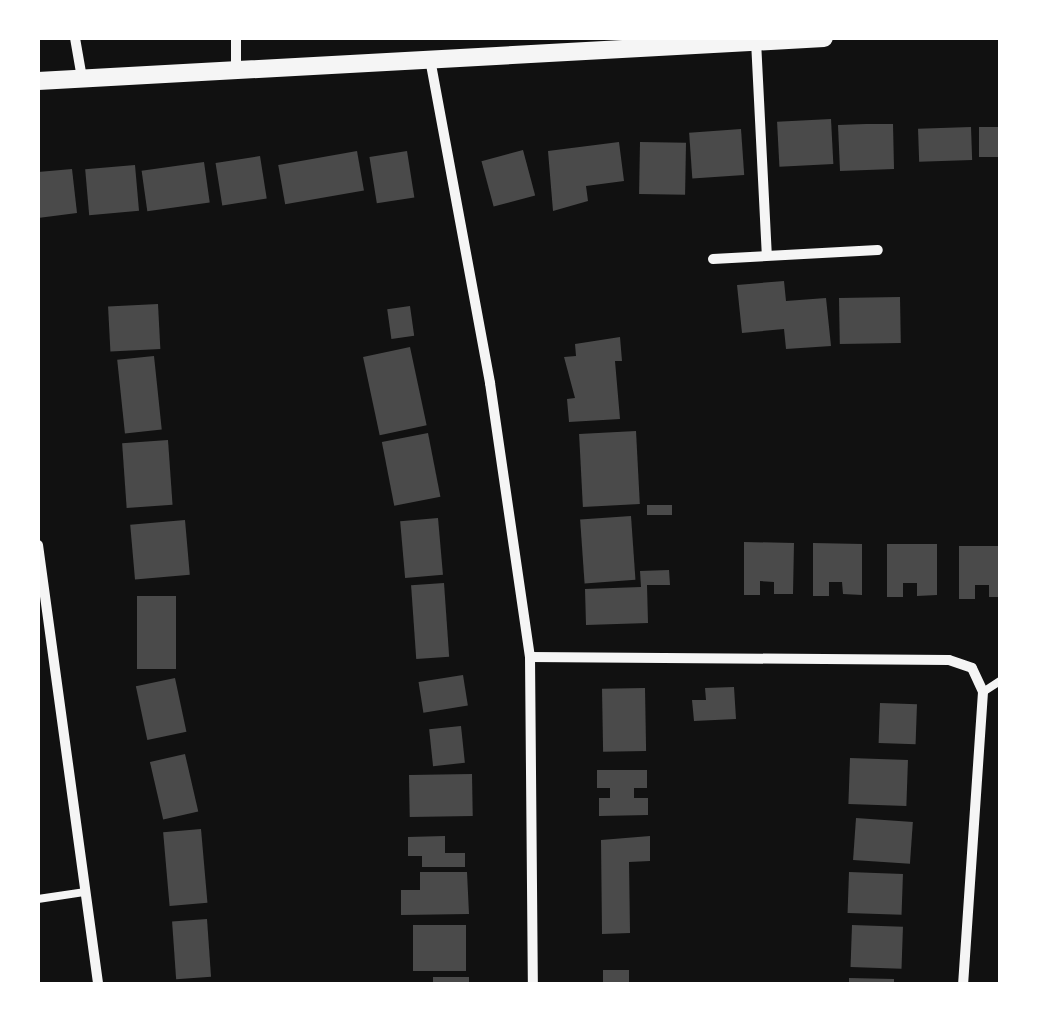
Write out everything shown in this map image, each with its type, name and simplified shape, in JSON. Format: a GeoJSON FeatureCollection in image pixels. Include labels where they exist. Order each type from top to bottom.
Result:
{"type":"FeatureCollection","features":[{"type":"Feature","properties":{"kind":"street"},"geometry":{"type":"LineString","coordinates":[[75,38],[82,78]]}},
{"type":"Feature","properties":{"kind":"street"},"geometry":{"type":"LineString","coordinates":[[236,38],[236,68]]}},
{"type":"Feature","properties":{"kind":"street"},"geometry":{"type":"LineString","coordinates":[[38,82],[568,42],[824,38]]}},
{"type":"Feature","properties":{"kind":"street"},"geometry":{"type":"LineString","coordinates":[[756,41],[767,254]]}},
{"type":"Feature","properties":{"kind":"street"},"geometry":{"type":"LineString","coordinates":[[429,55],[490,383],[530,657],[533,984]]}},
{"type":"Feature","properties":{"kind":"street"},"geometry":{"type":"LineString","coordinates":[[713,259],[878,250]]}},
{"type":"Feature","properties":{"kind":"street"},"geometry":{"type":"LineString","coordinates":[[38,545],[98,984]]}},
{"type":"Feature","properties":{"kind":"street"},"geometry":{"type":"LineString","coordinates":[[530,657],[950,660],[972,668],[982,692],[963,984]]}},
{"type":"Feature","properties":{"kind":"lane"},"geometry":{"type":"LineString","coordinates":[[982,692],[1000,682]]}},
{"type":"Feature","properties":{"kind":"lane"},"geometry":{"type":"LineString","coordinates":[[38,899],[85,892]]}},
{"type":"Feature","properties":{"kind":"building"},"geometry":{"type":"Polygon","coordinates":[[[831,119],[833,164],[779,167],[777,122],[831,119]]]}},
{"type":"Feature","properties":{"kind":"building"},"geometry":{"type":"Polygon","coordinates":[[[893,124],[894,169],[840,171],[838,125],[893,124]]]}},
{"type":"Feature","properties":{"kind":"building"},"geometry":{"type":"Polygon","coordinates":[[[971,127],[972,160],[919,162],[918,129],[971,127]]]}},
{"type":"Feature","properties":{"kind":"building"},"geometry":{"type":"Polygon","coordinates":[[[979,127],[1000,127],[1000,157],[979,157],[979,127]]]}},
{"type":"Feature","properties":{"kind":"building"},"geometry":{"type":"Polygon","coordinates":[[[741,129],[744,175],[692,179],[689,133],[741,129]]]}},
{"type":"Feature","properties":{"kind":"building"},"geometry":{"type":"Polygon","coordinates":[[[619,142],[624,181],[586,186],[588,201],[553,211],[548,151],[619,142]]]}},
{"type":"Feature","properties":{"kind":"building"},"geometry":{"type":"Polygon","coordinates":[[[640,142],[686,143],[685,195],[639,194],[640,142]]]}},
{"type":"Feature","properties":{"kind":"building"},"geometry":{"type":"Polygon","coordinates":[[[523,150],[535,195],[494,207],[481,161],[523,150]]]}},
{"type":"Feature","properties":{"kind":"building"},"geometry":{"type":"Polygon","coordinates":[[[357,151],[364,190],[285,204],[278,165],[357,151]]]}},
{"type":"Feature","properties":{"kind":"building"},"geometry":{"type":"Polygon","coordinates":[[[407,151],[414,197],[377,203],[369,157],[407,151]]]}},
{"type":"Feature","properties":{"kind":"building"},"geometry":{"type":"Polygon","coordinates":[[[260,156],[267,198],[222,206],[216,163],[260,156]]]}},
{"type":"Feature","properties":{"kind":"building"},"geometry":{"type":"Polygon","coordinates":[[[204,162],[210,203],[147,211],[142,171],[204,162]]]}},
{"type":"Feature","properties":{"kind":"building"},"geometry":{"type":"Polygon","coordinates":[[[135,165],[139,211],[89,215],[85,169],[135,165]]]}},
{"type":"Feature","properties":{"kind":"building"},"geometry":{"type":"Polygon","coordinates":[[[72,169],[77,213],[38,218],[38,172],[72,169]]]}},
{"type":"Feature","properties":{"kind":"building"},"geometry":{"type":"Polygon","coordinates":[[[784,281],[786,301],[826,298],[831,346],[786,349],[784,329],[742,333],[737,285],[784,281]]]}},
{"type":"Feature","properties":{"kind":"building"},"geometry":{"type":"Polygon","coordinates":[[[900,297],[901,343],[840,344],[839,298],[900,297]]]}},
{"type":"Feature","properties":{"kind":"building"},"geometry":{"type":"Polygon","coordinates":[[[158,304],[160,349],[110,352],[108,307],[158,304]]]}},
{"type":"Feature","properties":{"kind":"building"},"geometry":{"type":"Polygon","coordinates":[[[410,306],[414,336],[391,339],[387,309],[410,306]]]}},
{"type":"Feature","properties":{"kind":"building"},"geometry":{"type":"Polygon","coordinates":[[[620,337],[622,361],[615,361],[620,419],[569,422],[567,399],[575,398],[564,357],[576,356],[575,344],[620,337]]]}},
{"type":"Feature","properties":{"kind":"building"},"geometry":{"type":"Polygon","coordinates":[[[410,347],[427,425],[380,435],[363,357],[410,347]]]}},
{"type":"Feature","properties":{"kind":"building"},"geometry":{"type":"Polygon","coordinates":[[[154,356],[162,430],[125,433],[117,360],[154,356]]]}},
{"type":"Feature","properties":{"kind":"building"},"geometry":{"type":"Polygon","coordinates":[[[636,431],[640,504],[583,507],[579,434],[636,431]]]}},
{"type":"Feature","properties":{"kind":"building"},"geometry":{"type":"Polygon","coordinates":[[[428,433],[440,497],[394,506],[382,442],[428,433]]]}},
{"type":"Feature","properties":{"kind":"building"},"geometry":{"type":"Polygon","coordinates":[[[168,440],[173,505],[127,508],[122,443],[168,440]]]}},
{"type":"Feature","properties":{"kind":"building"},"geometry":{"type":"Polygon","coordinates":[[[647,505],[672,505],[672,515],[647,515],[647,505]]]}},
{"type":"Feature","properties":{"kind":"building"},"geometry":{"type":"Polygon","coordinates":[[[631,516],[635,580],[585,583],[580,520],[631,516]]]}},
{"type":"Feature","properties":{"kind":"building"},"geometry":{"type":"Polygon","coordinates":[[[438,518],[443,575],[405,578],[400,521],[438,518]]]}},
{"type":"Feature","properties":{"kind":"building"},"geometry":{"type":"Polygon","coordinates":[[[185,520],[190,575],[135,580],[130,525],[185,520]]]}},
{"type":"Feature","properties":{"kind":"building"},"geometry":{"type":"Polygon","coordinates":[[[744,542],[794,543],[793,594],[774,594],[774,582],[760,581],[760,595],[744,595],[744,542]]]}},
{"type":"Feature","properties":{"kind":"building"},"geometry":{"type":"Polygon","coordinates":[[[813,543],[862,544],[862,595],[843,594],[842,582],[829,582],[829,596],[813,596],[813,543]]]}},
{"type":"Feature","properties":{"kind":"building"},"geometry":{"type":"Polygon","coordinates":[[[887,544],[937,544],[937,595],[917,596],[917,583],[903,583],[903,597],[887,597],[887,544]]]}},
{"type":"Feature","properties":{"kind":"building"},"geometry":{"type":"Polygon","coordinates":[[[959,546],[1000,546],[1000,597],[989,597],[989,585],[975,585],[975,599],[959,599],[959,546]]]}},
{"type":"Feature","properties":{"kind":"building"},"geometry":{"type":"Polygon","coordinates":[[[669,570],[670,585],[647,585],[648,623],[586,625],[585,589],[641,587],[640,571],[669,570]]]}},
{"type":"Feature","properties":{"kind":"building"},"geometry":{"type":"Polygon","coordinates":[[[444,583],[449,657],[416,659],[411,585],[444,583]]]}},
{"type":"Feature","properties":{"kind":"building"},"geometry":{"type":"Polygon","coordinates":[[[137,596],[176,596],[176,669],[137,669],[137,596]]]}},
{"type":"Feature","properties":{"kind":"building"},"geometry":{"type":"Polygon","coordinates":[[[463,675],[468,706],[423,713],[419,682],[463,675]]]}},
{"type":"Feature","properties":{"kind":"building"},"geometry":{"type":"Polygon","coordinates":[[[175,678],[186,732],[147,740],[136,686],[175,678]]]}},
{"type":"Feature","properties":{"kind":"building"},"geometry":{"type":"Polygon","coordinates":[[[734,687],[736,719],[694,721],[692,700],[706,700],[705,688],[734,687]]]}},
{"type":"Feature","properties":{"kind":"building"},"geometry":{"type":"Polygon","coordinates":[[[645,688],[646,751],[603,752],[602,689],[645,688]]]}},
{"type":"Feature","properties":{"kind":"building"},"geometry":{"type":"Polygon","coordinates":[[[880,703],[917,704],[916,744],[879,743],[880,703]]]}},
{"type":"Feature","properties":{"kind":"building"},"geometry":{"type":"Polygon","coordinates":[[[461,726],[465,763],[433,766],[429,729],[461,726]]]}},
{"type":"Feature","properties":{"kind":"building"},"geometry":{"type":"Polygon","coordinates":[[[185,754],[198,811],[163,820],[150,762],[185,754]]]}},
{"type":"Feature","properties":{"kind":"building"},"geometry":{"type":"Polygon","coordinates":[[[850,758],[908,760],[906,806],[848,804],[850,758]]]}},
{"type":"Feature","properties":{"kind":"building"},"geometry":{"type":"Polygon","coordinates":[[[597,770],[647,770],[647,788],[634,788],[634,798],[648,798],[648,815],[599,816],[599,798],[610,798],[610,788],[597,788],[597,770]]]}},
{"type":"Feature","properties":{"kind":"building"},"geometry":{"type":"Polygon","coordinates":[[[472,774],[473,816],[410,817],[409,775],[472,774]]]}},
{"type":"Feature","properties":{"kind":"building"},"geometry":{"type":"Polygon","coordinates":[[[856,818],[913,822],[910,864],[853,860],[856,818]]]}},
{"type":"Feature","properties":{"kind":"building"},"geometry":{"type":"Polygon","coordinates":[[[201,829],[207,903],[170,906],[163,832],[201,829]]]}},
{"type":"Feature","properties":{"kind":"building"},"geometry":{"type":"Polygon","coordinates":[[[445,836],[445,853],[465,853],[465,867],[422,867],[422,856],[408,856],[408,837],[445,836]]]}},
{"type":"Feature","properties":{"kind":"building"},"geometry":{"type":"Polygon","coordinates":[[[650,836],[650,861],[629,862],[630,933],[602,934],[601,840],[650,836]]]}},
{"type":"Feature","properties":{"kind":"building"},"geometry":{"type":"Polygon","coordinates":[[[420,872],[467,872],[469,914],[401,915],[401,890],[420,890],[420,872]]]}},
{"type":"Feature","properties":{"kind":"building"},"geometry":{"type":"Polygon","coordinates":[[[849,872],[903,874],[902,915],[848,913],[849,872]]]}},
{"type":"Feature","properties":{"kind":"building"},"geometry":{"type":"Polygon","coordinates":[[[207,919],[211,977],[176,979],[172,921],[207,919]]]}},
{"type":"Feature","properties":{"kind":"building"},"geometry":{"type":"Polygon","coordinates":[[[413,925],[466,925],[466,971],[413,971],[413,925]]]}},
{"type":"Feature","properties":{"kind":"building"},"geometry":{"type":"Polygon","coordinates":[[[852,925],[903,927],[902,969],[851,967],[852,925]]]}},
{"type":"Feature","properties":{"kind":"building"},"geometry":{"type":"Polygon","coordinates":[[[603,970],[629,970],[629,984],[603,984],[603,970]]]}},
{"type":"Feature","properties":{"kind":"building"},"geometry":{"type":"Polygon","coordinates":[[[433,977],[469,977],[469,984],[433,984],[433,977]]]}},
{"type":"Feature","properties":{"kind":"building"},"geometry":{"type":"Polygon","coordinates":[[[849,978],[894,979],[894,984],[849,984],[849,978]]]}}]}
